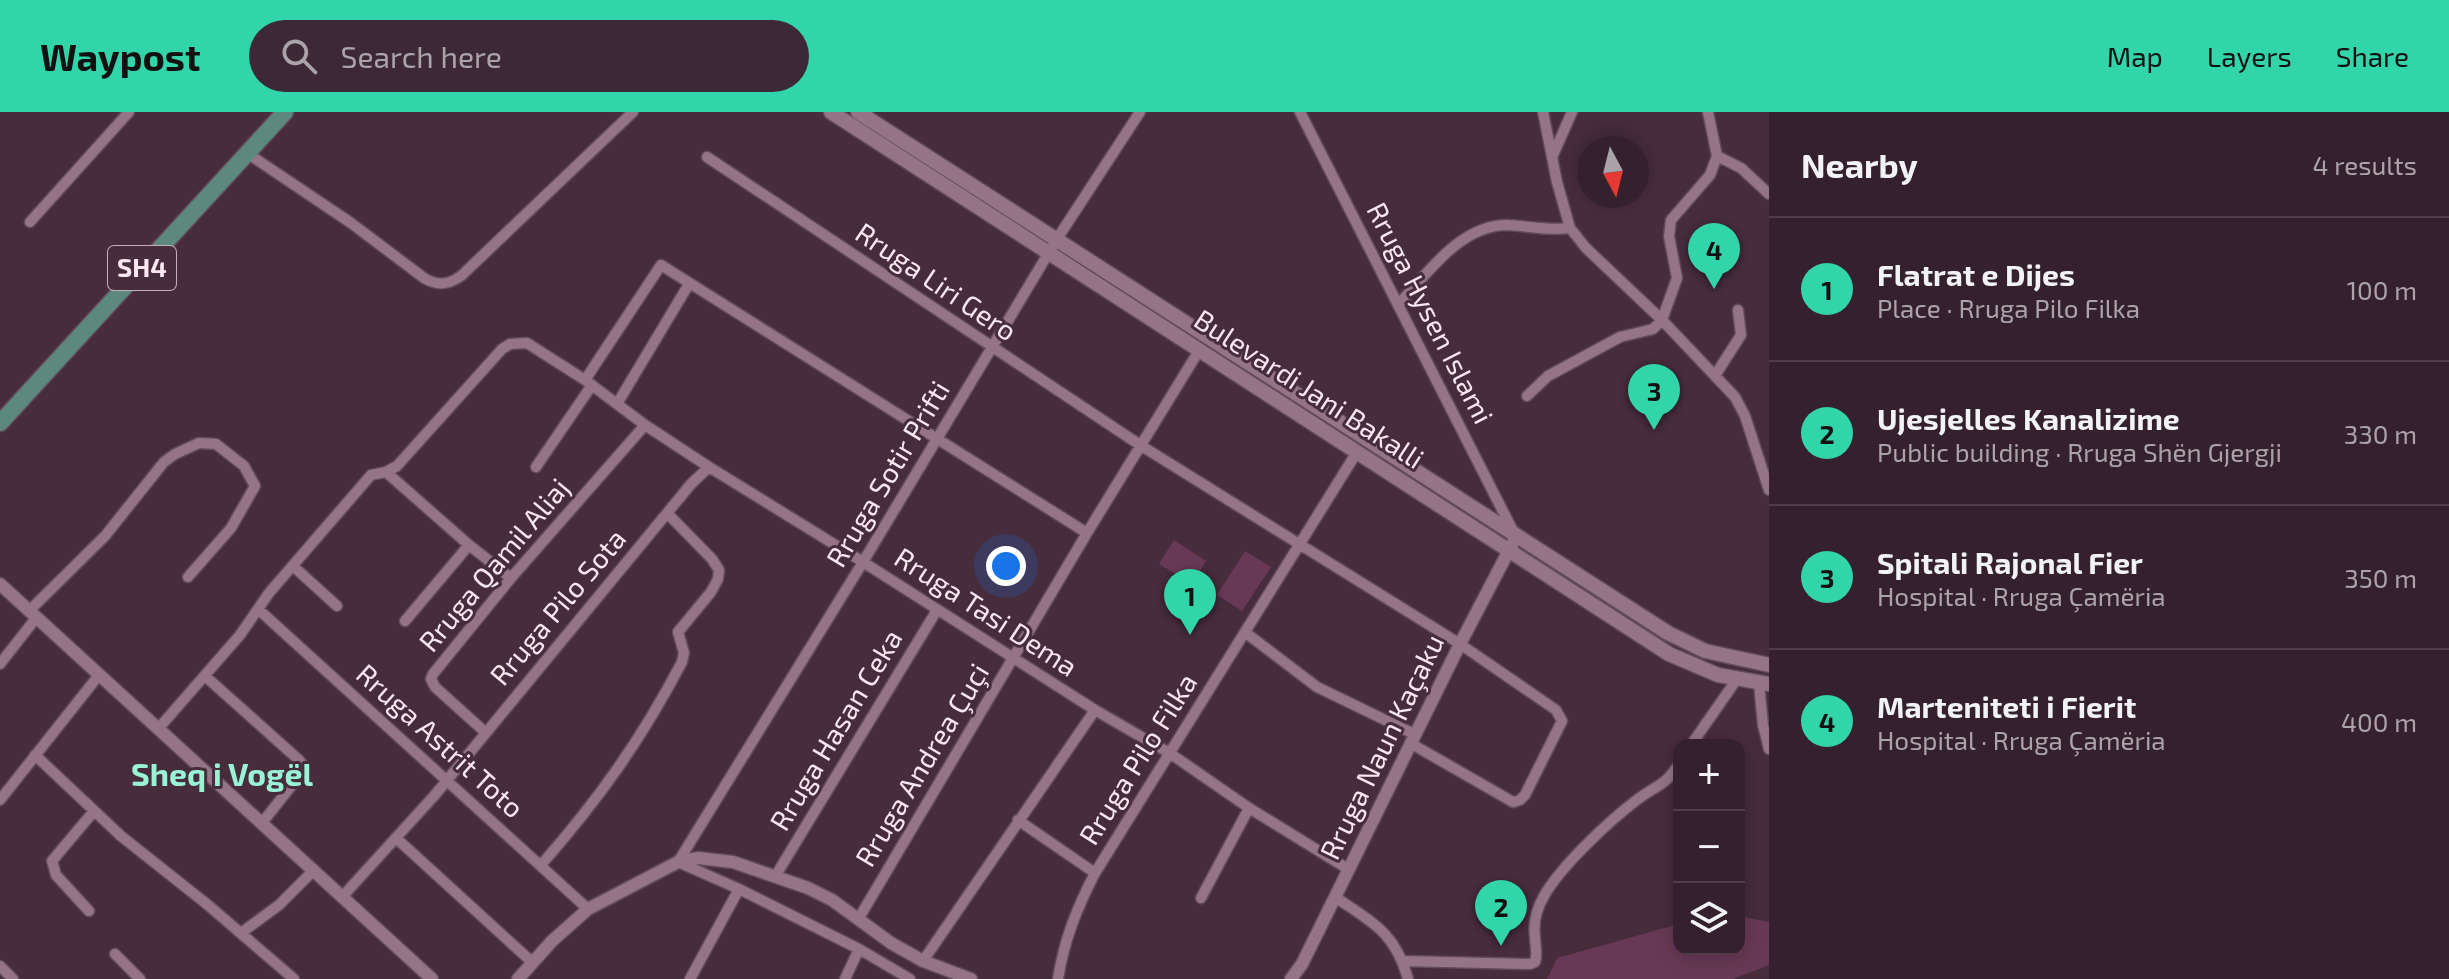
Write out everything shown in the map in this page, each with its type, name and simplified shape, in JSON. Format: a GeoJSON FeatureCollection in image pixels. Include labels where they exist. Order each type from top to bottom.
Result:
{"type":"FeatureCollection","features":[{"type":"Feature","properties":{"kind":"main road","name":"SH4"},"geometry":{"type":"LineString","coordinates":[[0,423],[285,112]]}},
{"type":"Feature","properties":{"kind":"main road","name":"Bulevardi Jani Bakalli"},"geometry":{"type":"LineString","coordinates":[[858,112],[1200,349],[1669,654],[1696,668],[1764,684]]}},
{"type":"Feature","properties":{"kind":"main road","name":"Bulevardi Jani Bakalli"},"geometry":{"type":"LineString","coordinates":[[841,115],[1691,646],[1726,657],[1769,665]]}},
{"type":"Feature","properties":{"kind":"street"},"geometry":{"type":"LineString","coordinates":[[30,222],[129,112]]}},
{"type":"Feature","properties":{"kind":"street"},"geometry":{"type":"LineString","coordinates":[[247,153],[351,223],[424,278],[445,284],[461,276],[633,112]]}},
{"type":"Feature","properties":{"kind":"street","name":"Rruga Sotir Prifti"},"geometry":{"type":"LineString","coordinates":[[678,862],[1054,246],[1140,112]]}},
{"type":"Feature","properties":{"kind":"street","name":"Rruga Hysen Islami"},"geometry":{"type":"LineString","coordinates":[[1300,112],[1516,537]]}},
{"type":"Feature","properties":{"kind":"street"},"geometry":{"type":"LineString","coordinates":[[1543,112],[1570,228],[1586,248],[1716,374],[1741,407],[1769,490]]}},
{"type":"Feature","properties":{"kind":"street"},"geometry":{"type":"LineString","coordinates":[[1552,157],[1572,112]]}},
{"type":"Feature","properties":{"kind":"street"},"geometry":{"type":"LineString","coordinates":[[1527,396],[1548,376],[1620,337],[1653,329],[1662,320],[1677,278],[1669,236],[1671,220],[1710,175],[1717,156],[1708,112]]}},
{"type":"Feature","properties":{"kind":"street"},"geometry":{"type":"LineString","coordinates":[[1717,156],[1741,168],[1769,194]]}},
{"type":"Feature","properties":{"kind":"street","name":"Rruga Liri Gero"},"geometry":{"type":"LineString","coordinates":[[707,157],[1140,445],[1298,544]]}},
{"type":"Feature","properties":{"kind":"street"},"geometry":{"type":"LineString","coordinates":[[1398,305],[1446,253],[1475,232],[1507,225],[1545,230],[1570,228]]}},
{"type":"Feature","properties":{"kind":"street"},"geometry":{"type":"LineString","coordinates":[[536,467],[661,265],[1087,533]]}},
{"type":"Feature","properties":{"kind":"street"},"geometry":{"type":"LineString","coordinates":[[617,404],[689,284]]}},
{"type":"Feature","properties":{"kind":"street"},"geometry":{"type":"LineString","coordinates":[[1716,374],[1741,335],[1738,310]]}},
{"type":"Feature","properties":{"kind":"street","name":"Rruga Tasi Dema"},"geometry":{"type":"LineString","coordinates":[[158,729],[240,635],[293,566],[371,475],[397,466],[495,356],[510,344],[527,343],[589,382],[645,425],[709,467],[1095,710],[1171,754],[1249,808],[1348,869]]}},
{"type":"Feature","properties":{"kind":"street","name":"Rruga Andrea Çuçi"},"geometry":{"type":"LineString","coordinates":[[859,918],[1200,349]]}},
{"type":"Feature","properties":{"kind":"street","name":"Rruga Qamil Aliaj"},"geometry":{"type":"LineString","coordinates":[[485,732],[435,687],[431,679],[511,578],[645,425]]}},
{"type":"Feature","properties":{"kind":"street"},"geometry":{"type":"LineString","coordinates":[[0,664],[32,615],[105,536],[164,462],[188,447],[209,442],[244,466],[255,486],[231,528],[188,577]]}},
{"type":"Feature","properties":{"kind":"street","name":"Rruga Pilo Filka"},"geometry":{"type":"LineString","coordinates":[[1058,979],[1073,916],[1095,873],[1357,452]]}},
{"type":"Feature","properties":{"kind":"street","name":"Rruga Pilo Sota"},"geometry":{"type":"LineString","coordinates":[[342,897],[447,780],[691,484],[709,467]]}},
{"type":"Feature","properties":{"kind":"street"},"geometry":{"type":"LineString","coordinates":[[386,472],[511,578]]}},
{"type":"Feature","properties":{"kind":"street"},"geometry":{"type":"LineString","coordinates":[[541,865],[610,783],[653,717],[682,662],[684,653],[678,632],[718,579],[719,570],[712,559],[668,514]]}},
{"type":"Feature","properties":{"kind":"street","name":"Rruga Naun Kaçaku"},"geometry":{"type":"LineString","coordinates":[[1291,979],[1302,964],[1412,739],[1516,537]]}},
{"type":"Feature","properties":{"kind":"street"},"geometry":{"type":"LineString","coordinates":[[1246,633],[1317,687],[1412,739],[1513,802],[1525,795],[1561,727],[1562,721],[1556,710],[1460,644],[1298,544]]}},
{"type":"Feature","properties":{"kind":"street"},"geometry":{"type":"LineString","coordinates":[[405,621],[469,545]]}},
{"type":"Feature","properties":{"kind":"street"},"geometry":{"type":"LineString","coordinates":[[293,566],[337,606]]}},
{"type":"Feature","properties":{"kind":"street"},"geometry":{"type":"LineString","coordinates":[[0,584],[431,979]]}},
{"type":"Feature","properties":{"kind":"street","name":"Rruga Astrit Toto"},"geometry":{"type":"LineString","coordinates":[[258,609],[588,909]]}},
{"type":"Feature","properties":{"kind":"street","name":"Rruga Hasan Ceka"},"geometry":{"type":"LineString","coordinates":[[776,875],[937,610]]}},
{"type":"Feature","properties":{"kind":"street"},"geometry":{"type":"LineString","coordinates":[[0,800],[99,675]]}},
{"type":"Feature","properties":{"kind":"street"},"geometry":{"type":"LineString","coordinates":[[205,676],[304,767],[261,824]]}},
{"type":"Feature","properties":{"kind":"street"},"geometry":{"type":"LineString","coordinates":[[1695,739],[1737,679]]}},
{"type":"Feature","properties":{"kind":"street"},"geometry":{"type":"LineString","coordinates":[[1764,684],[1763,725],[1769,749]]}},
{"type":"Feature","properties":{"kind":"street"},"geometry":{"type":"LineString","coordinates":[[923,961],[1095,710]]}},
{"type":"Feature","properties":{"kind":"street"},"geometry":{"type":"LineString","coordinates":[[35,755],[138,850],[294,979]]}},
{"type":"Feature","properties":{"kind":"street"},"geometry":{"type":"LineString","coordinates":[[1404,961],[1535,962],[1534,924],[1544,895],[1615,819],[1639,798],[1669,780],[1673,774]]}},
{"type":"Feature","properties":{"kind":"street"},"geometry":{"type":"LineString","coordinates":[[1201,898],[1249,808]]}},
{"type":"Feature","properties":{"kind":"street"},"geometry":{"type":"LineString","coordinates":[[89,911],[56,875],[52,861],[94,811]]}},
{"type":"Feature","properties":{"kind":"street"},"geometry":{"type":"LineString","coordinates":[[1018,820],[1095,873]]}},
{"type":"Feature","properties":{"kind":"street"},"geometry":{"type":"LineString","coordinates":[[396,838],[533,963]]}},
{"type":"Feature","properties":{"kind":"street"},"geometry":{"type":"LineString","coordinates":[[518,979],[552,941],[588,909],[678,862],[716,859],[776,875],[832,900],[891,943],[923,961],[971,979]]}},
{"type":"Feature","properties":{"kind":"street"},"geometry":{"type":"LineString","coordinates":[[678,862],[859,949],[910,979]]}},
{"type":"Feature","properties":{"kind":"street"},"geometry":{"type":"LineString","coordinates":[[241,933],[279,905],[313,871]]}},
{"type":"Feature","properties":{"kind":"street"},"geometry":{"type":"LineString","coordinates":[[690,979],[739,889]]}},
{"type":"Feature","properties":{"kind":"street"},"geometry":{"type":"LineString","coordinates":[[1335,897],[1386,933],[1396,944],[1408,979]]}},
{"type":"Feature","properties":{"kind":"street"},"geometry":{"type":"LineString","coordinates":[[845,979],[859,949]]}},
{"type":"Feature","properties":{"kind":"street"},"geometry":{"type":"LineString","coordinates":[[115,954],[140,979]]}},
{"type":"Feature","properties":{"kind":"street"},"geometry":{"type":"LineString","coordinates":[[0,966],[13,979]]}},
{"type":"Feature","properties":{"kind":"shaded area"},"geometry":{"type":"Polygon","coordinates":[[[1174,540],[1206,561],[1192,584],[1159,564],[1174,540]]]}},
{"type":"Feature","properties":{"kind":"shaded area"},"geometry":{"type":"Polygon","coordinates":[[[1245,551],[1271,567],[1242,611],[1217,595],[1245,551]]]}},
{"type":"Feature","properties":{"kind":"shaded area"},"geometry":{"type":"Polygon","coordinates":[[[1745,917],[1769,922],[1769,965],[1733,979],[1547,979],[1557,958],[1673,926],[1673,955],[1745,955],[1745,917]]]}},
{"type":"Feature","properties":{"kind":"place","name":"Marteniteti i Fierit"},"geometry":{"type":"Point","coordinates":[1714,289]}},
{"type":"Feature","properties":{"kind":"place","name":"Spitali Rajonal Fier"},"geometry":{"type":"Point","coordinates":[1654,430]}},
{"type":"Feature","properties":{"kind":"place","name":"Flatrat e Dijes"},"geometry":{"type":"Point","coordinates":[1190,635]}},
{"type":"Feature","properties":{"kind":"place","name":"Ujesjelles Kanalizime"},"geometry":{"type":"Point","coordinates":[1501,946]}},
{"type":"Feature","properties":{"kind":"district","name":"Sheq i Vogël"},"geometry":{"type":"Point","coordinates":[222,775]}}]}
